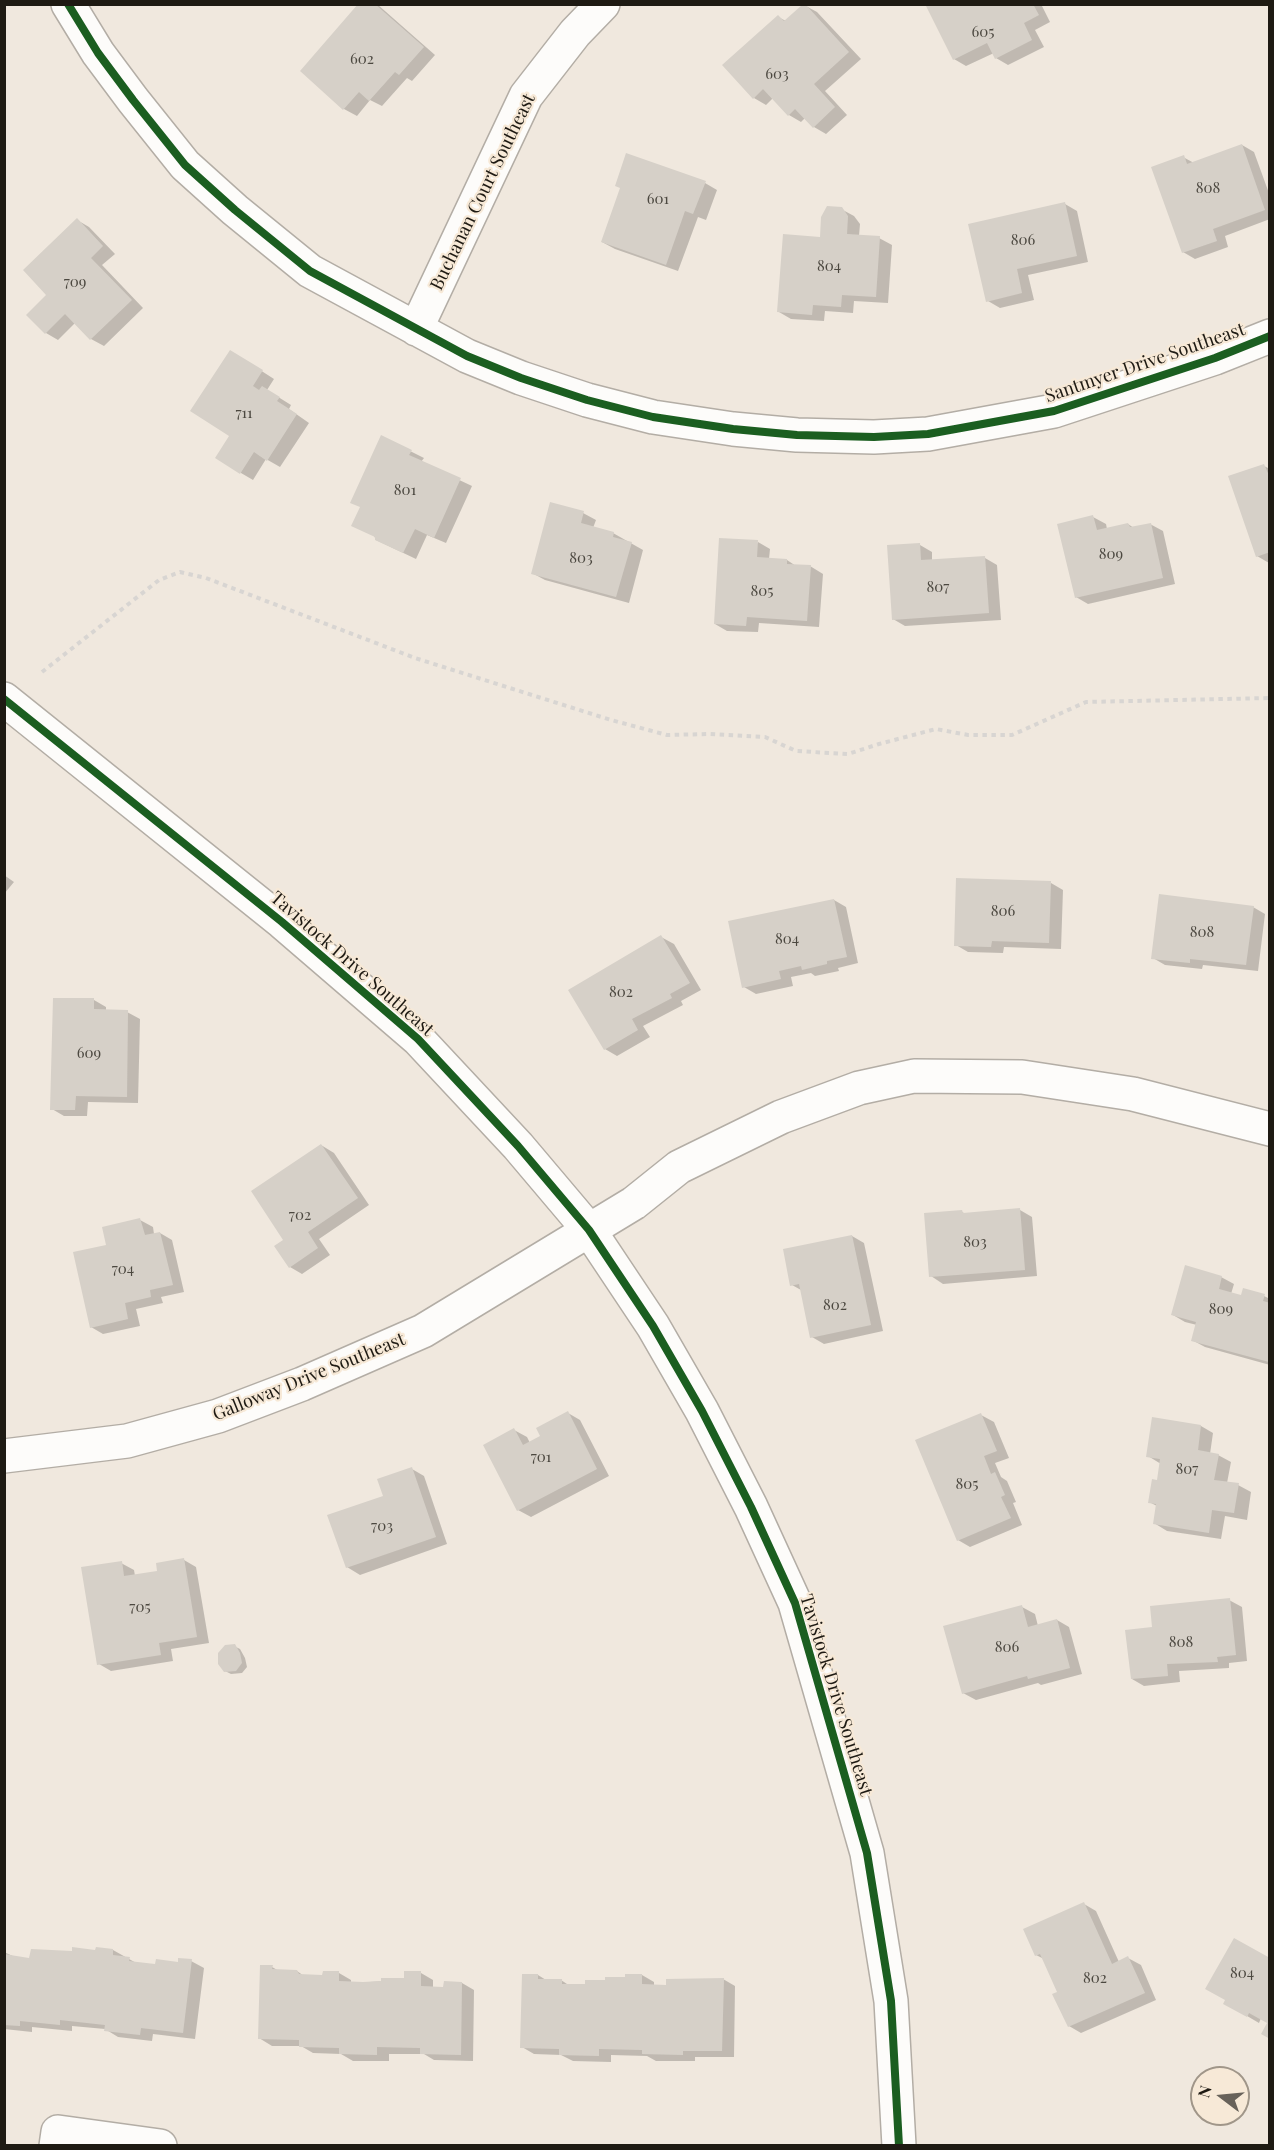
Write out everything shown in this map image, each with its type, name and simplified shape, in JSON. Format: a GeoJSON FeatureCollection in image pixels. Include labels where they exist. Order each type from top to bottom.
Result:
{"type":"FeatureCollection","features":[{"type":"Feature","properties":{"kind":"street","name":"Santmyer Drive Southeast"},"geometry":{"type":"LineString","coordinates":[[68,4],[98,53],[185,165],[235,210],[310,271],[467,356],[520,378],[587,400],[653,417],[744,430],[797,435],[874,437],[928,434],[1054,411],[1215,358],[1269,336]]}},
{"type":"Feature","properties":{"kind":"street","name":"Buchanan Court Southeast"},"geometry":{"type":"LineString","coordinates":[[416,329],[526,96],[575,33],[603,4]]}},
{"type":"Feature","properties":{"kind":"street","name":"Tavistock Drive Southeast"},"geometry":{"type":"LineString","coordinates":[[4,699],[282,922],[418,1039],[518,1146],[589,1230],[653,1326],[702,1411],[752,1507],[795,1603],[867,1853],[891,2001],[899,2145]]}},
{"type":"Feature","properties":{"kind":"street","name":"Galloway Drive Southeast"},"geometry":{"type":"LineString","coordinates":[[4,1456],[127,1441],[218,1416],[302,1384],[423,1331],[634,1203],[679,1167],[781,1117],[859,1088],[914,1076],[1033,1078],[1133,1094],[1269,1129]]}},
{"type":"Feature","properties":{"kind":"street"},"geometry":{"type":"LineString","coordinates":[[56,2145],[58,2132],[160,2145]]}},
{"type":"Feature","properties":{"kind":"path"},"geometry":{"type":"LineString","coordinates":[[42,672],[159,580],[180,572],[206,578],[415,658],[611,720],[667,735],[710,734],[765,737],[796,751],[848,754],[936,729],[968,735],[1012,735],[1086,702],[1269,698]]}},
{"type":"Feature","properties":{"kind":"building"},"geometry":{"type":"Polygon","coordinates":[[[358,4],[375,4],[424,47],[399,75],[395,72],[369,101],[359,92],[343,110],[300,71],[358,4]]]}},
{"type":"Feature","properties":{"kind":"building"},"geometry":{"type":"Polygon","coordinates":[[[925,4],[1033,4],[1039,15],[1024,23],[1032,40],[995,59],[987,43],[953,60],[925,4]]]}},
{"type":"Feature","properties":{"kind":"building"},"geometry":{"type":"Polygon","coordinates":[[[802,5],[806,5],[849,52],[814,84],[835,107],[813,128],[795,109],[788,116],[763,89],[753,99],[722,65],[778,15],[784,21],[802,5]]]}},
{"type":"Feature","properties":{"kind":"building"},"geometry":{"type":"Polygon","coordinates":[[[1242,144],[1265,210],[1213,229],[1217,241],[1182,253],[1151,167],[1184,155],[1187,164],[1242,144]]]}},
{"type":"Feature","properties":{"kind":"building"},"geometry":{"type":"Polygon","coordinates":[[[626,153],[706,181],[693,214],[685,211],[666,265],[601,242],[620,188],[615,186],[626,153]]]}},
{"type":"Feature","properties":{"kind":"building"},"geometry":{"type":"Polygon","coordinates":[[[1065,202],[1077,256],[1017,269],[1022,293],[986,302],[968,224],[1065,202]]]}},
{"type":"Feature","properties":{"kind":"building"},"geometry":{"type":"Polygon","coordinates":[[[827,206],[842,207],[848,216],[847,234],[880,236],[876,297],[842,295],[841,307],[813,305],[812,315],[777,312],[783,234],[820,237],[821,217],[827,206]]]}},
{"type":"Feature","properties":{"kind":"building"},"geometry":{"type":"Polygon","coordinates":[[[77,218],[103,246],[91,258],[132,300],[90,340],[65,314],[45,334],[26,315],[46,295],[23,270],[77,218]]]}},
{"type":"Feature","properties":{"kind":"building"},"geometry":{"type":"Polygon","coordinates":[[[230,350],[263,370],[253,386],[259,390],[262,386],[280,397],[277,401],[297,414],[267,461],[254,452],[240,474],[215,458],[229,436],[190,411],[230,350]]]}},
{"type":"Feature","properties":{"kind":"building"},"geometry":{"type":"Polygon","coordinates":[[[381,435],[412,450],[409,455],[461,478],[434,538],[415,529],[403,553],[351,526],[360,507],[350,503],[381,435]]]}},
{"type":"Feature","properties":{"kind":"building"},"geometry":{"type":"Polygon","coordinates":[[[1264,464],[1270,478],[1270,552],[1256,557],[1228,476],[1264,464]]]}},
{"type":"Feature","properties":{"kind":"building"},"geometry":{"type":"Polygon","coordinates":[[[550,502],[584,511],[581,523],[614,532],[613,537],[632,542],[616,597],[531,574],[550,502]]]}},
{"type":"Feature","properties":{"kind":"building"},"geometry":{"type":"Polygon","coordinates":[[[1093,515],[1097,530],[1128,523],[1130,527],[1151,523],[1163,578],[1075,598],[1057,524],[1093,515]]]}},
{"type":"Feature","properties":{"kind":"building"},"geometry":{"type":"Polygon","coordinates":[[[719,538],[758,540],[757,557],[787,559],[787,564],[811,565],[807,621],[747,617],[746,626],[714,624],[719,538]]]}},
{"type":"Feature","properties":{"kind":"building"},"geometry":{"type":"Polygon","coordinates":[[[920,543],[921,560],[985,556],[989,613],[892,620],[887,545],[920,543]]]}},
{"type":"Feature","properties":{"kind":"building"},"geometry":{"type":"Polygon","coordinates":[[[956,878],[1051,881],[1049,943],[992,941],[991,947],[954,946],[956,878]]]}},
{"type":"Feature","properties":{"kind":"building"},"geometry":{"type":"Polygon","coordinates":[[[1159,894],[1254,906],[1246,965],[1190,959],[1190,963],[1151,959],[1159,894]]]}},
{"type":"Feature","properties":{"kind":"building"},"geometry":{"type":"Polygon","coordinates":[[[834,899],[847,957],[802,970],[801,966],[779,971],[781,979],[742,988],[728,921],[834,899]]]}},
{"type":"Feature","properties":{"kind":"building"},"geometry":{"type":"Polygon","coordinates":[[[661,935],[690,983],[670,994],[672,998],[632,1019],[638,1030],[604,1050],[568,990],[661,935]]]}},
{"type":"Feature","properties":{"kind":"building"},"geometry":{"type":"Polygon","coordinates":[[[53,998],[94,998],[94,1009],[128,1010],[127,1097],[76,1096],[75,1110],[50,1110],[53,998]]]}},
{"type":"Feature","properties":{"kind":"building"},"geometry":{"type":"Polygon","coordinates":[[[321,1144],[358,1198],[308,1232],[318,1248],[289,1268],[274,1246],[283,1240],[251,1191],[321,1144]]]}},
{"type":"Feature","properties":{"kind":"building"},"geometry":{"type":"Polygon","coordinates":[[[1020,1208],[1025,1270],[929,1277],[924,1213],[962,1210],[963,1213],[1020,1208]]]}},
{"type":"Feature","properties":{"kind":"building"},"geometry":{"type":"Polygon","coordinates":[[[140,1218],[145,1235],[160,1232],[173,1285],[150,1290],[151,1297],[125,1303],[128,1319],[90,1328],[73,1252],[106,1245],[102,1227],[140,1218]]]}},
{"type":"Feature","properties":{"kind":"building"},"geometry":{"type":"Polygon","coordinates":[[[852,1235],[871,1325],[810,1338],[799,1284],[790,1286],[783,1249],[852,1235]]]}},
{"type":"Feature","properties":{"kind":"building"},"geometry":{"type":"Polygon","coordinates":[[[1185,1265],[1222,1276],[1219,1289],[1241,1295],[1243,1288],[1265,1294],[1263,1301],[1270,1303],[1269,1362],[1191,1341],[1196,1322],[1171,1315],[1185,1265]]]}},
{"type":"Feature","properties":{"kind":"building"},"geometry":{"type":"Polygon","coordinates":[[[568,1411],[597,1469],[517,1511],[483,1445],[514,1428],[523,1445],[540,1436],[536,1428],[568,1411]]]}},
{"type":"Feature","properties":{"kind":"building"},"geometry":{"type":"Polygon","coordinates":[[[981,1413],[997,1451],[984,1456],[991,1474],[995,1472],[1005,1495],[1001,1497],[1011,1518],[957,1541],[915,1440],[981,1413]]]}},
{"type":"Feature","properties":{"kind":"building"},"geometry":{"type":"Polygon","coordinates":[[[1152,1417],[1201,1425],[1198,1450],[1219,1454],[1214,1480],[1239,1483],[1234,1513],[1212,1510],[1209,1533],[1153,1524],[1156,1504],[1148,1503],[1152,1479],[1157,1480],[1160,1459],[1146,1457],[1152,1417]]]}},
{"type":"Feature","properties":{"kind":"building"},"geometry":{"type":"Polygon","coordinates":[[[412,1467],[436,1537],[346,1568],[327,1515],[383,1496],[377,1479],[412,1467]]]}},
{"type":"Feature","properties":{"kind":"building"},"geometry":{"type":"Polygon","coordinates":[[[184,1558],[197,1637],[159,1643],[161,1655],[97,1665],[81,1567],[122,1561],[124,1576],[157,1571],[156,1563],[184,1558]]]}},
{"type":"Feature","properties":{"kind":"building"},"geometry":{"type":"Polygon","coordinates":[[[1230,1598],[1236,1655],[1217,1657],[1218,1662],[1167,1664],[1168,1676],[1131,1679],[1125,1630],[1152,1627],[1150,1606],[1230,1598]]]}},
{"type":"Feature","properties":{"kind":"building"},"geometry":{"type":"Polygon","coordinates":[[[1022,1605],[1028,1627],[1057,1619],[1070,1668],[1028,1679],[1027,1676],[962,1694],[943,1626],[1022,1605]]]}},
{"type":"Feature","properties":{"kind":"building"},"geometry":{"type":"Polygon","coordinates":[[[235,1644],[242,1663],[236,1671],[224,1672],[218,1664],[218,1653],[225,1645],[235,1644]]]}},
{"type":"Feature","properties":{"kind":"building"},"geometry":{"type":"Polygon","coordinates":[[[1084,1902],[1112,1964],[1128,1956],[1145,1993],[1068,2027],[1052,1994],[1057,1992],[1040,1954],[1035,1956],[1023,1929],[1084,1902]]]}},
{"type":"Feature","properties":{"kind":"building"},"geometry":{"type":"Polygon","coordinates":[[[1234,1938],[1270,1958],[1270,2039],[1261,2034],[1267,2023],[1249,2013],[1247,2017],[1223,2004],[1225,2000],[1205,1989],[1234,1938]]]}},
{"type":"Feature","properties":{"kind":"building"},"geometry":{"type":"Polygon","coordinates":[[[72,1947],[95,1950],[96,1947],[113,1949],[113,1955],[130,1957],[129,1961],[155,1964],[156,1959],[178,1962],[178,1958],[192,1959],[183,2033],[141,2028],[140,2035],[104,2031],[105,2025],[60,2020],[60,2025],[20,2021],[20,2026],[4,2025],[4,1954],[29,1958],[31,1949],[72,1951],[72,1947]]]}},
{"type":"Feature","properties":{"kind":"building"},"geometry":{"type":"Polygon","coordinates":[[[260,1965],[273,1965],[272,1969],[297,1970],[299,1974],[322,1975],[323,1971],[339,1971],[339,1981],[381,1981],[381,1978],[404,1978],[404,1971],[421,1971],[421,1986],[443,1987],[444,1981],[462,1982],[461,2055],[420,2054],[420,2048],[377,2047],[377,2055],[339,2054],[339,2048],[299,2047],[299,2040],[258,2039],[260,1965]]]}},
{"type":"Feature","properties":{"kind":"building"},"geometry":{"type":"Polygon","coordinates":[[[522,1974],[538,1974],[538,1979],[562,1979],[562,1984],[585,1984],[585,1980],[625,1977],[625,1974],[642,1974],[642,1984],[666,1985],[666,1979],[724,1978],[722,2051],[683,2051],[683,2055],[642,2054],[642,2050],[599,2049],[599,2056],[559,2055],[559,2049],[520,2048],[522,1974]]]}},
{"type":"Feature","properties":{"kind":"cycle path"},"geometry":{"type":"LineString","coordinates":[[68,4],[98,53],[185,165],[235,210],[310,271],[467,356],[521,378],[587,400],[653,417],[733,429],[797,435],[874,437],[928,434],[1054,411],[1215,358],[1270,336]]}},
{"type":"Feature","properties":{"kind":"cycle path"},"geometry":{"type":"LineString","coordinates":[[4,699],[282,922],[418,1039],[518,1146],[589,1230],[653,1326],[702,1411],[751,1507],[795,1603],[867,1853],[891,2001],[899,2146]]}}]}
